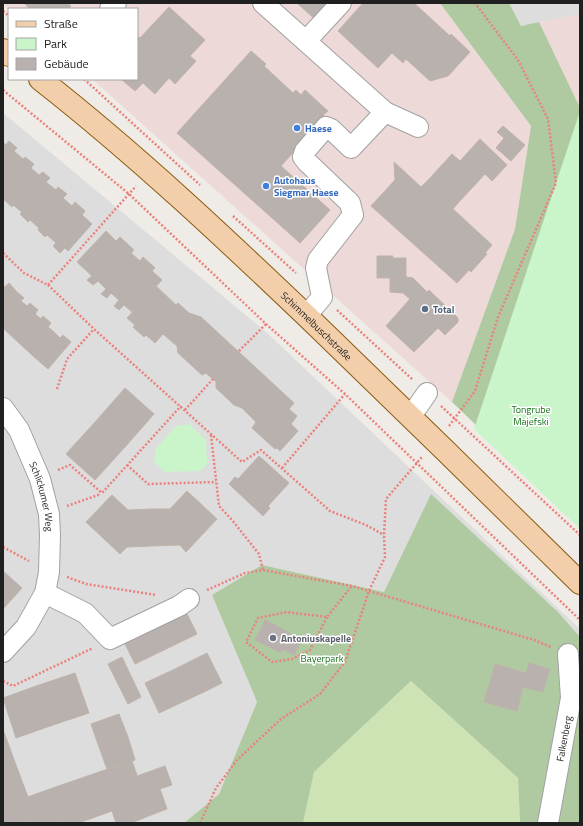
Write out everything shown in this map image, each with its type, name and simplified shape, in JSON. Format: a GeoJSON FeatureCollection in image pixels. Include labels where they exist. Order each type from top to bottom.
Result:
{"type":"FeatureCollection","features":[{"type":"Feature","properties":{"kind":"main road","name":"Schimmelbuschstraße"},"geometry":{"type":"LineString","coordinates":[[43,80],[150,170],[306,316],[436,440],[580,583]]}},
{"type":"Feature","properties":{"kind":"street"},"geometry":{"type":"LineString","coordinates":[[263,3],[385,112],[418,126]]}},
{"type":"Feature","properties":{"kind":"street"},"geometry":{"type":"LineString","coordinates":[[306,41],[341,3]]}},
{"type":"Feature","properties":{"kind":"street"},"geometry":{"type":"LineString","coordinates":[[306,316],[322,297],[316,268],[318,260],[353,215],[350,203],[306,162],[303,157],[305,151],[326,127],[331,129],[351,148],[385,112]]}},
{"type":"Feature","properties":{"kind":"street"},"geometry":{"type":"LineString","coordinates":[[411,416],[427,393]]}},
{"type":"Feature","properties":{"kind":"street","name":"Schlickumer Weg"},"geometry":{"type":"LineString","coordinates":[[3,408],[19,430],[40,479],[49,514],[49,572],[45,593],[26,627],[3,652]]}},
{"type":"Feature","properties":{"kind":"street"},"geometry":{"type":"LineString","coordinates":[[45,593],[85,613],[110,640],[179,606],[188,599]]}},
{"type":"Feature","properties":{"kind":"street","name":"Falkenberg"},"geometry":{"type":"LineString","coordinates":[[548,823],[570,698],[568,654]]}},
{"type":"Feature","properties":{"kind":"path"},"geometry":{"type":"LineString","coordinates":[[456,419],[475,390],[498,317],[556,183],[548,119],[518,60],[475,3]]}},
{"type":"Feature","properties":{"kind":"path"},"geometry":{"type":"LineString","coordinates":[[85,80],[201,186]]}},
{"type":"Feature","properties":{"kind":"path"},"geometry":{"type":"LineString","coordinates":[[3,90],[129,194],[266,324],[345,394],[418,462],[580,620]]}},
{"type":"Feature","properties":{"kind":"path"},"geometry":{"type":"LineString","coordinates":[[48,285],[150,170]]}},
{"type":"Feature","properties":{"kind":"path"},"geometry":{"type":"LineString","coordinates":[[230,212],[299,276]]}},
{"type":"Feature","properties":{"kind":"path"},"geometry":{"type":"LineString","coordinates":[[3,253],[24,273],[48,285],[94,329],[242,462],[261,450],[330,510],[366,525],[384,535]]}},
{"type":"Feature","properties":{"kind":"path"},"geometry":{"type":"LineString","coordinates":[[322,297],[580,535]]}},
{"type":"Feature","properties":{"kind":"path"},"geometry":{"type":"LineString","coordinates":[[239,352],[266,324]]}},
{"type":"Feature","properties":{"kind":"path"},"geometry":{"type":"LineString","coordinates":[[57,389],[67,359],[94,329]]}},
{"type":"Feature","properties":{"kind":"path"},"geometry":{"type":"LineString","coordinates":[[185,410],[213,379]]}},
{"type":"Feature","properties":{"kind":"path"},"geometry":{"type":"LineString","coordinates":[[282,468],[345,394]]}},
{"type":"Feature","properties":{"kind":"path"},"geometry":{"type":"LineString","coordinates":[[76,502],[102,493],[181,406]]}},
{"type":"Feature","properties":{"kind":"path"},"geometry":{"type":"LineString","coordinates":[[211,434],[219,506],[259,554],[264,570]]}},
{"type":"Feature","properties":{"kind":"path"},"geometry":{"type":"LineString","coordinates":[[200,823],[216,788],[238,760],[281,718],[320,694],[345,662],[369,591],[385,557],[384,535],[386,499],[436,440]]}},
{"type":"Feature","properties":{"kind":"path"},"geometry":{"type":"LineString","coordinates":[[40,479],[70,465],[102,493]]}},
{"type":"Feature","properties":{"kind":"path"},"geometry":{"type":"LineString","coordinates":[[127,465],[148,484],[216,482]]}},
{"type":"Feature","properties":{"kind":"path"},"geometry":{"type":"LineString","coordinates":[[3,548],[49,572],[86,584],[158,596]]}},
{"type":"Feature","properties":{"kind":"path"},"geometry":{"type":"LineString","coordinates":[[188,599],[244,573],[264,570],[352,586],[534,640],[568,654]]}},
{"type":"Feature","properties":{"kind":"path"},"geometry":{"type":"LineString","coordinates":[[326,617],[287,612],[258,618],[246,642],[272,662],[292,659],[310,650],[326,617],[352,586]]}},
{"type":"Feature","properties":{"kind":"path"},"geometry":{"type":"LineString","coordinates":[[3,681],[13,686],[110,640]]}},
{"type":"Feature","properties":{"kind":"shaded area"},"geometry":{"type":"Polygon","coordinates":[[[3,3],[440,3],[531,126],[515,229],[452,402],[93,80],[138,80],[138,8],[8,8],[3,3]]]}},
{"type":"Feature","properties":{"kind":"shaded area"},"geometry":{"type":"Polygon","coordinates":[[[509,3],[580,3],[580,14],[521,26],[509,3]]]}},
{"type":"Feature","properties":{"kind":"shaded area"},"geometry":{"type":"Polygon","coordinates":[[[580,14],[580,108],[579,108],[539,22],[580,14]]]}},
{"type":"Feature","properties":{"kind":"shaded area"},"geometry":{"type":"Polygon","coordinates":[[[3,113],[266,332],[580,629],[580,637],[558,612],[431,495],[384,592],[262,565],[212,595],[257,702],[219,794],[184,823],[3,823],[3,113]]]}},
{"type":"Feature","properties":{"kind":"green space"},"geometry":{"type":"Polygon","coordinates":[[[440,3],[509,3],[521,26],[539,22],[580,108],[580,525],[452,402],[515,229],[531,126],[440,3]]]}},
{"type":"Feature","properties":{"kind":"green space","name":"Tongrube Majefski"},"geometry":{"type":"Polygon","coordinates":[[[580,111],[580,529],[474,429],[580,111]]]}},
{"type":"Feature","properties":{"kind":"green space"},"geometry":{"type":"Polygon","coordinates":[[[189,424],[206,440],[207,464],[200,471],[165,472],[154,462],[156,448],[176,426],[189,424]]]}},
{"type":"Feature","properties":{"kind":"green space","name":"Bayerpark"},"geometry":{"type":"Polygon","coordinates":[[[431,494],[558,612],[580,637],[580,823],[520,823],[518,778],[411,681],[314,772],[303,823],[184,823],[219,794],[257,702],[212,595],[262,565],[384,592],[431,494]]]}},
{"type":"Feature","properties":{"kind":"green space"},"geometry":{"type":"Polygon","coordinates":[[[411,681],[518,778],[520,823],[303,823],[314,772],[411,681]]]}},
{"type":"Feature","properties":{"kind":"building"},"geometry":{"type":"Polygon","coordinates":[[[24,3],[67,3],[71,6],[69,8],[29,8],[24,3]]]}},
{"type":"Feature","properties":{"kind":"building"},"geometry":{"type":"Polygon","coordinates":[[[297,3],[333,3],[317,21],[297,3]]]}},
{"type":"Feature","properties":{"kind":"building"},"geometry":{"type":"Polygon","coordinates":[[[363,3],[414,3],[470,52],[448,76],[430,81],[406,59],[403,63],[392,53],[378,68],[338,31],[363,3]]]}},
{"type":"Feature","properties":{"kind":"building"},"geometry":{"type":"Polygon","coordinates":[[[169,7],[205,40],[190,56],[196,61],[175,84],[169,78],[155,94],[143,83],[135,91],[122,80],[138,80],[138,36],[140,38],[169,7]]]}},
{"type":"Feature","properties":{"kind":"building"},"geometry":{"type":"Polygon","coordinates":[[[251,51],[266,64],[264,66],[293,93],[296,90],[301,95],[305,90],[328,111],[323,115],[325,117],[281,166],[330,210],[300,243],[177,133],[251,51]]]}},
{"type":"Feature","properties":{"kind":"building"},"geometry":{"type":"Polygon","coordinates":[[[503,126],[525,145],[511,161],[496,148],[504,138],[497,132],[503,126]]]}},
{"type":"Feature","properties":{"kind":"building"},"geometry":{"type":"Polygon","coordinates":[[[480,139],[507,165],[492,181],[485,174],[458,203],[430,178],[452,154],[460,161],[480,139]]]}},
{"type":"Feature","properties":{"kind":"building"},"geometry":{"type":"Polygon","coordinates":[[[9,141],[17,148],[14,151],[23,159],[25,157],[34,164],[31,168],[39,175],[43,172],[50,178],[46,182],[56,190],[58,187],[67,194],[63,198],[72,206],[75,202],[85,211],[82,215],[92,224],[68,251],[65,248],[60,253],[53,246],[56,243],[47,235],[45,237],[38,230],[39,228],[30,220],[28,222],[20,214],[22,212],[13,205],[12,207],[3,199],[5,197],[3,195],[3,142],[6,145],[9,141]]]}},
{"type":"Feature","properties":{"kind":"building"},"geometry":{"type":"Polygon","coordinates":[[[394,162],[421,187],[430,178],[458,203],[453,209],[492,245],[485,253],[487,254],[471,272],[469,270],[457,283],[371,206],[395,180],[394,162]]]}},
{"type":"Feature","properties":{"kind":"building"},"geometry":{"type":"Polygon","coordinates":[[[106,231],[116,241],[120,237],[134,250],[131,253],[140,261],[143,257],[155,268],[152,271],[162,280],[132,312],[124,305],[119,310],[114,306],[119,300],[111,293],[107,298],[101,294],[106,289],[98,281],[93,285],[87,280],[92,276],[77,262],[106,231]]]}},
{"type":"Feature","properties":{"kind":"building","name":"Total"},"geometry":{"type":"Polygon","coordinates":[[[377,256],[406,258],[406,277],[413,278],[427,292],[429,290],[458,318],[458,322],[445,335],[438,328],[414,352],[386,326],[410,299],[403,293],[390,292],[390,278],[377,278],[377,256]]]}},
{"type":"Feature","properties":{"kind":"building"},"geometry":{"type":"Polygon","coordinates":[[[9,283],[16,291],[3,305],[3,285],[5,287],[9,283]]]}},
{"type":"Feature","properties":{"kind":"building"},"geometry":{"type":"Polygon","coordinates":[[[156,286],[176,305],[178,303],[189,313],[201,317],[294,403],[289,409],[297,416],[291,424],[298,431],[280,451],[277,448],[275,449],[252,428],[256,422],[242,408],[234,405],[216,388],[216,382],[206,373],[202,375],[178,353],[177,346],[163,334],[155,343],[146,335],[144,337],[133,327],[135,325],[127,318],[156,286]]]}},
{"type":"Feature","properties":{"kind":"building"},"geometry":{"type":"Polygon","coordinates":[[[16,291],[24,298],[21,301],[27,306],[5,330],[3,328],[3,305],[16,291]]]}},
{"type":"Feature","properties":{"kind":"building"},"geometry":{"type":"Polygon","coordinates":[[[30,303],[38,310],[35,314],[41,319],[19,343],[5,330],[30,303]]]}},
{"type":"Feature","properties":{"kind":"building"},"geometry":{"type":"Polygon","coordinates":[[[43,316],[51,323],[48,327],[54,332],[33,356],[19,343],[43,316]]]}},
{"type":"Feature","properties":{"kind":"building"},"geometry":{"type":"Polygon","coordinates":[[[54,332],[60,338],[63,335],[71,342],[48,369],[33,356],[54,332]]]}},
{"type":"Feature","properties":{"kind":"building"},"geometry":{"type":"Polygon","coordinates":[[[125,388],[154,414],[125,447],[96,421],[125,388]]]}},
{"type":"Feature","properties":{"kind":"building"},"geometry":{"type":"Polygon","coordinates":[[[96,421],[125,447],[95,480],[66,454],[96,421]]]}},
{"type":"Feature","properties":{"kind":"building"},"geometry":{"type":"Polygon","coordinates":[[[259,456],[289,483],[268,506],[270,508],[263,516],[229,484],[235,477],[238,479],[259,456]]]}},
{"type":"Feature","properties":{"kind":"building"},"geometry":{"type":"Polygon","coordinates":[[[187,491],[217,519],[186,552],[180,545],[152,546],[150,509],[170,509],[187,491]]]}},
{"type":"Feature","properties":{"kind":"building"},"geometry":{"type":"Polygon","coordinates":[[[112,495],[128,510],[150,509],[152,546],[127,547],[120,554],[86,522],[112,495]]]}},
{"type":"Feature","properties":{"kind":"building"},"geometry":{"type":"Polygon","coordinates":[[[3,571],[22,588],[3,609],[3,571]]]}},
{"type":"Feature","properties":{"kind":"building"},"geometry":{"type":"Polygon","coordinates":[[[187,614],[197,634],[135,664],[125,644],[187,614]]]}},
{"type":"Feature","properties":{"kind":"building","name":"Antoniuskapelle"},"geometry":{"type":"Polygon","coordinates":[[[265,620],[290,633],[288,637],[300,643],[294,655],[282,649],[281,653],[255,640],[265,620]]]}},
{"type":"Feature","properties":{"kind":"building"},"geometry":{"type":"Polygon","coordinates":[[[207,653],[222,683],[206,691],[191,661],[207,653]]]}},
{"type":"Feature","properties":{"kind":"building"},"geometry":{"type":"Polygon","coordinates":[[[122,657],[141,697],[128,704],[108,664],[122,657]]]}},
{"type":"Feature","properties":{"kind":"building"},"geometry":{"type":"Polygon","coordinates":[[[191,661],[206,691],[189,699],[175,669],[191,661]]]}},
{"type":"Feature","properties":{"kind":"building"},"geometry":{"type":"Polygon","coordinates":[[[529,663],[550,669],[543,692],[523,687],[517,711],[484,702],[495,664],[526,673],[529,663]]]}},
{"type":"Feature","properties":{"kind":"building"},"geometry":{"type":"Polygon","coordinates":[[[175,669],[189,699],[174,706],[160,676],[175,669]]]}},
{"type":"Feature","properties":{"kind":"building"},"geometry":{"type":"Polygon","coordinates":[[[75,673],[89,713],[53,725],[39,685],[75,673]]]}},
{"type":"Feature","properties":{"kind":"building"},"geometry":{"type":"Polygon","coordinates":[[[160,676],[174,706],[159,713],[145,683],[160,676]]]}},
{"type":"Feature","properties":{"kind":"building"},"geometry":{"type":"Polygon","coordinates":[[[39,685],[53,725],[16,738],[3,698],[39,685]]]}},
{"type":"Feature","properties":{"kind":"building"},"geometry":{"type":"Polygon","coordinates":[[[119,714],[128,737],[99,747],[91,724],[119,714]]]}},
{"type":"Feature","properties":{"kind":"building"},"geometry":{"type":"Polygon","coordinates":[[[4,732],[16,765],[3,769],[3,733],[4,732]]]}},
{"type":"Feature","properties":{"kind":"building"},"geometry":{"type":"Polygon","coordinates":[[[128,737],[135,760],[107,769],[99,747],[128,737]]]}},
{"type":"Feature","properties":{"kind":"building"},"geometry":{"type":"Polygon","coordinates":[[[132,761],[151,815],[136,821],[117,766],[132,761]]]}},
{"type":"Feature","properties":{"kind":"building"},"geometry":{"type":"Polygon","coordinates":[[[16,765],[28,797],[3,806],[3,769],[16,765]]]}},
{"type":"Feature","properties":{"kind":"building"},"geometry":{"type":"Polygon","coordinates":[[[117,766],[136,821],[129,823],[116,823],[99,772],[117,766]]]}},
{"type":"Feature","properties":{"kind":"building"},"geometry":{"type":"Polygon","coordinates":[[[165,766],[172,785],[160,789],[167,809],[151,815],[137,776],[165,766]]]}},
{"type":"Feature","properties":{"kind":"building"},"geometry":{"type":"Polygon","coordinates":[[[99,772],[112,811],[87,820],[73,781],[99,772]]]}},
{"type":"Feature","properties":{"kind":"building"},"geometry":{"type":"Polygon","coordinates":[[[73,781],[87,820],[77,823],[59,823],[47,790],[73,781]]]}},
{"type":"Feature","properties":{"kind":"building"},"geometry":{"type":"Polygon","coordinates":[[[47,790],[59,823],[31,823],[22,799],[47,790]]]}},
{"type":"Feature","properties":{"kind":"building"},"geometry":{"type":"Polygon","coordinates":[[[22,799],[31,823],[3,823],[3,806],[22,799]]]}},
{"type":"Feature","properties":{"kind":"place","name":"Haese"},"geometry":{"type":"Point","coordinates":[297,128]}},
{"type":"Feature","properties":{"kind":"place","name":"Autohaus Siegmar Haese"},"geometry":{"type":"Point","coordinates":[266,186]}},
{"type":"Feature","properties":{"kind":"place","name":"Total"},"geometry":{"type":"Point","coordinates":[425,309]}},
{"type":"Feature","properties":{"kind":"place","name":"Antoniuskapelle"},"geometry":{"type":"Point","coordinates":[273,638]}}]}
